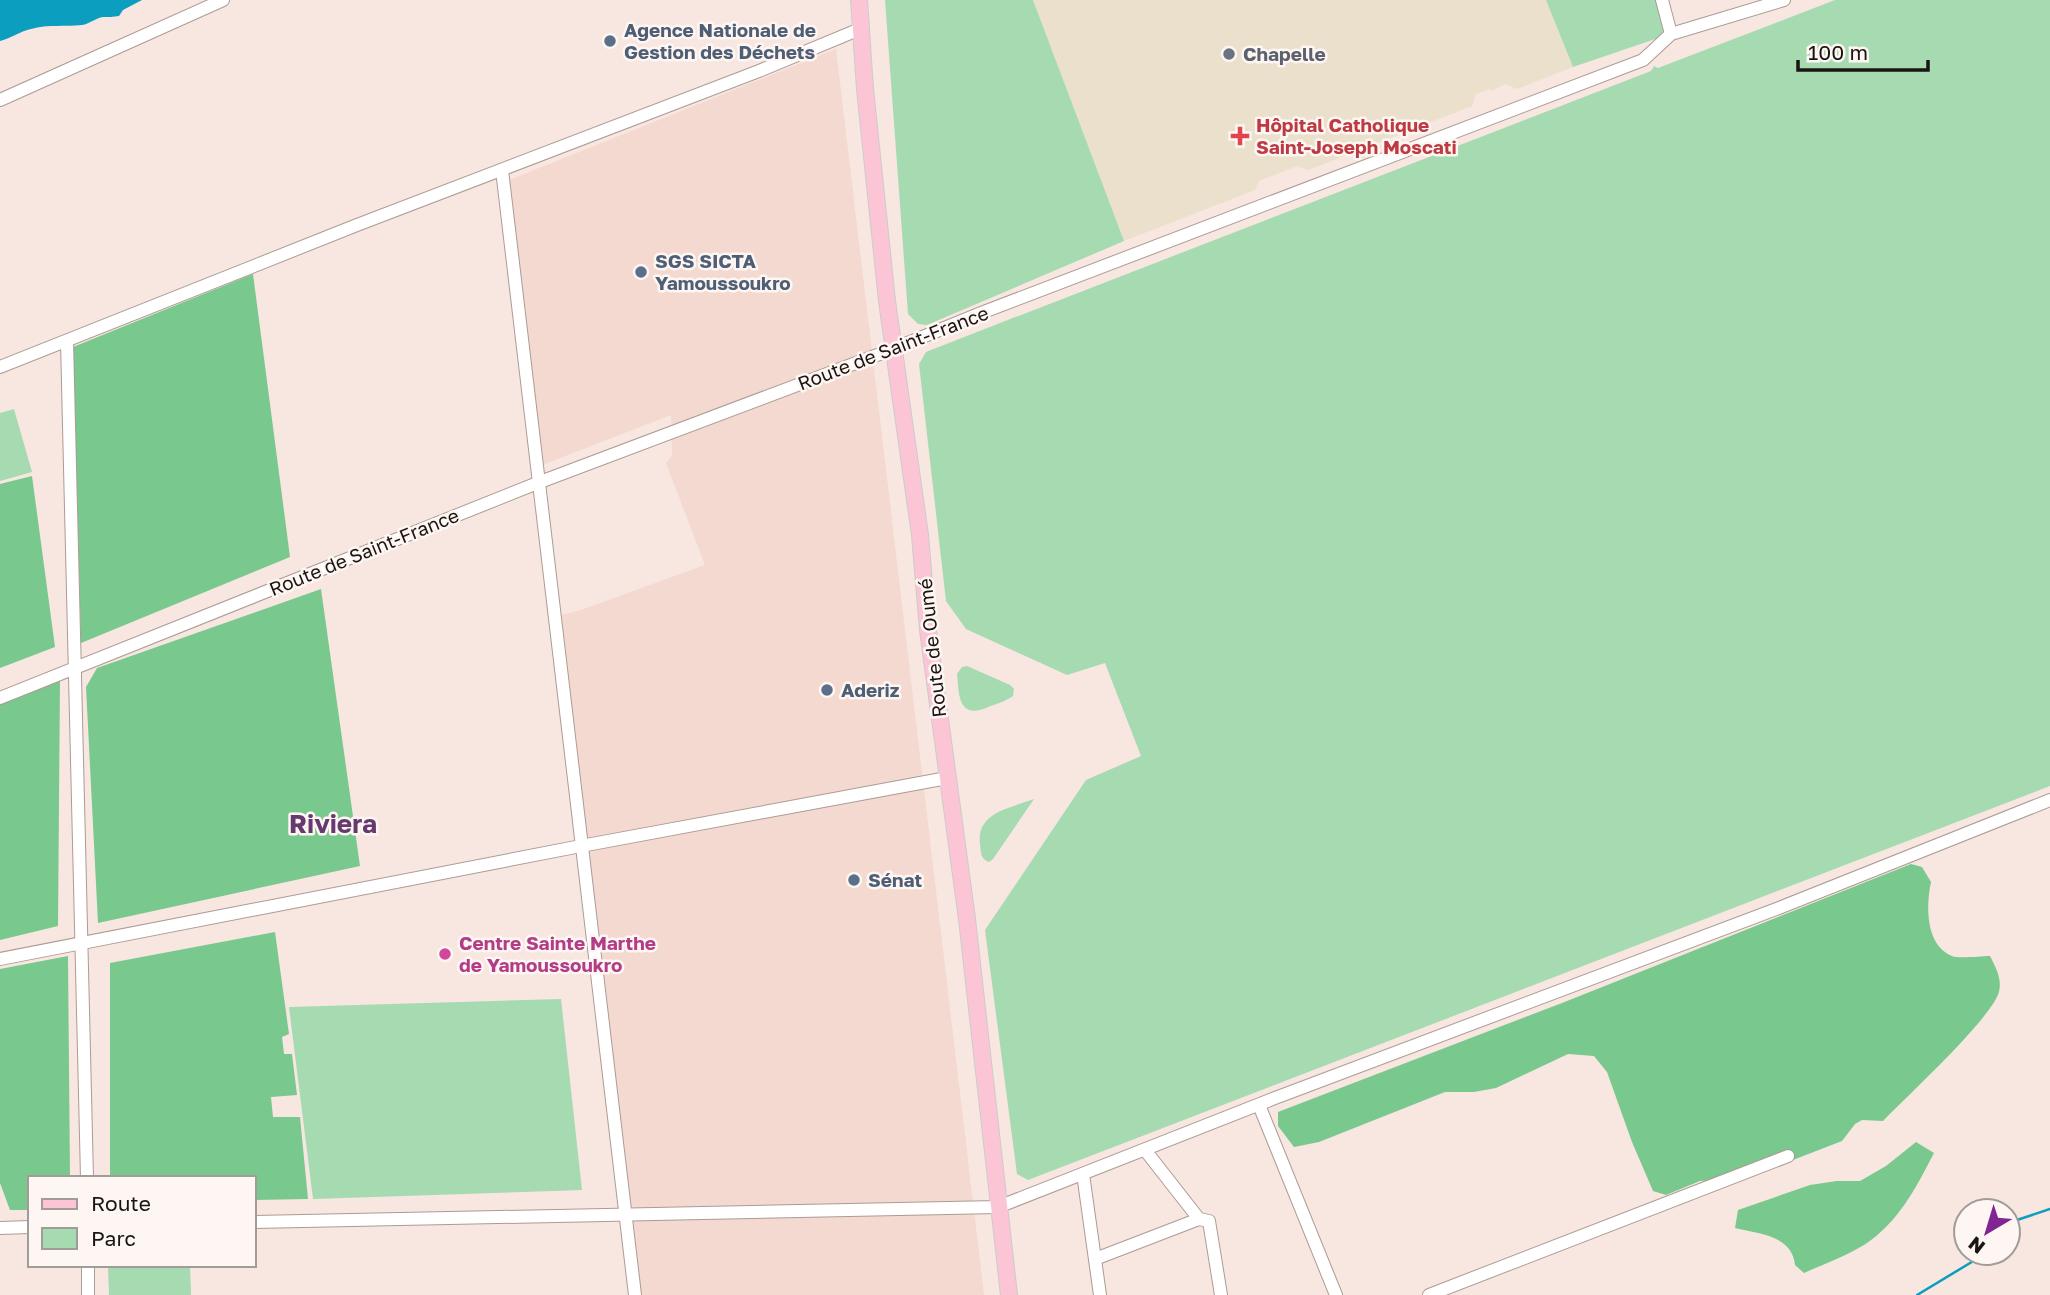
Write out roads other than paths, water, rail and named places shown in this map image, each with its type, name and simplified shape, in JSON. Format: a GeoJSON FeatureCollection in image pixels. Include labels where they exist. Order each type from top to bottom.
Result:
{"type":"FeatureCollection","features":[{"type":"Feature","properties":{"kind":"main road","name":"Route de Oumé"},"geometry":{"type":"LineString","coordinates":[[859,0],[893,349],[920,535],[928,630],[967,919],[1009,1295]]}},
{"type":"Feature","properties":{"kind":"street"},"geometry":{"type":"LineString","coordinates":[[0,100],[223,0]]}},
{"type":"Feature","properties":{"kind":"street"},"geometry":{"type":"LineString","coordinates":[[1662,0],[1671,34]]}},
{"type":"Feature","properties":{"kind":"street","name":"Route de Saint-France"},"geometry":{"type":"LineString","coordinates":[[0,698],[540,482],[1643,60],[1671,34],[1784,0]]}},
{"type":"Feature","properties":{"kind":"street"},"geometry":{"type":"LineString","coordinates":[[0,367],[357,225],[759,71],[860,29]]}},
{"type":"Feature","properties":{"kind":"street"},"geometry":{"type":"LineString","coordinates":[[502,170],[635,1295]]}},
{"type":"Feature","properties":{"kind":"street"},"geometry":{"type":"LineString","coordinates":[[68,341],[87,1176]]}},
{"type":"Feature","properties":{"kind":"street"},"geometry":{"type":"LineString","coordinates":[[0,959],[947,778]]}},
{"type":"Feature","properties":{"kind":"street"},"geometry":{"type":"LineString","coordinates":[[256,1222],[998,1208],[1259,1105],[1779,908],[2050,800]]}},
{"type":"Feature","properties":{"kind":"street"},"geometry":{"type":"LineString","coordinates":[[1259,1105],[1336,1295]]}},
{"type":"Feature","properties":{"kind":"street"},"geometry":{"type":"LineString","coordinates":[[1145,1150],[1199,1219]]}},
{"type":"Feature","properties":{"kind":"street"},"geometry":{"type":"LineString","coordinates":[[1429,1295],[1788,1156]]}},
{"type":"Feature","properties":{"kind":"street"},"geometry":{"type":"LineString","coordinates":[[1083,1174],[1100,1295]]}},
{"type":"Feature","properties":{"kind":"street"},"geometry":{"type":"LineString","coordinates":[[1095,1259],[1199,1219],[1209,1221],[1221,1295]]}},
{"type":"Feature","properties":{"kind":"street"},"geometry":{"type":"LineString","coordinates":[[0,1228],[28,1227]]}},
{"type":"Feature","properties":{"kind":"street"},"geometry":{"type":"LineString","coordinates":[[88,1267],[88,1295]]}},
{"type":"Feature","properties":{"kind":"water"},"geometry":{"type":"Polygon","coordinates":[[[0,0],[142,0],[123,10],[119,16],[100,18],[82,25],[37,27],[0,41],[0,0]]]}},
{"type":"Feature","properties":{"kind":"waterway"},"geometry":{"type":"LineString","coordinates":[[2022,1218],[2050,1209]]}},
{"type":"Feature","properties":{"kind":"waterway"},"geometry":{"type":"LineString","coordinates":[[1917,1295],[1963,1267]]}},
{"type":"Feature","properties":{"kind":"place","name":"Agence Nationale de Gestion des Déchets"},"geometry":{"type":"Point","coordinates":[610,41]}},
{"type":"Feature","properties":{"kind":"place","name":"Chapelle"},"geometry":{"type":"Point","coordinates":[1229,54]}},
{"type":"Feature","properties":{"kind":"place","name":"Hôpital Catholique Saint-Joseph Moscati"},"geometry":{"type":"Point","coordinates":[1240,136]}},
{"type":"Feature","properties":{"kind":"place","name":"SGS SICTA Yamoussoukro"},"geometry":{"type":"Point","coordinates":[641,272]}},
{"type":"Feature","properties":{"kind":"place","name":"Aderiz"},"geometry":{"type":"Point","coordinates":[827,690]}},
{"type":"Feature","properties":{"kind":"place","name":"Sénat"},"geometry":{"type":"Point","coordinates":[854,880]}},
{"type":"Feature","properties":{"kind":"place","name":"Centre Sainte Marthe de Yamoussoukro"},"geometry":{"type":"Point","coordinates":[445,954]}},
{"type":"Feature","properties":{"kind":"district","name":"Riviera"},"geometry":{"type":"Point","coordinates":[333,824]}}]}
